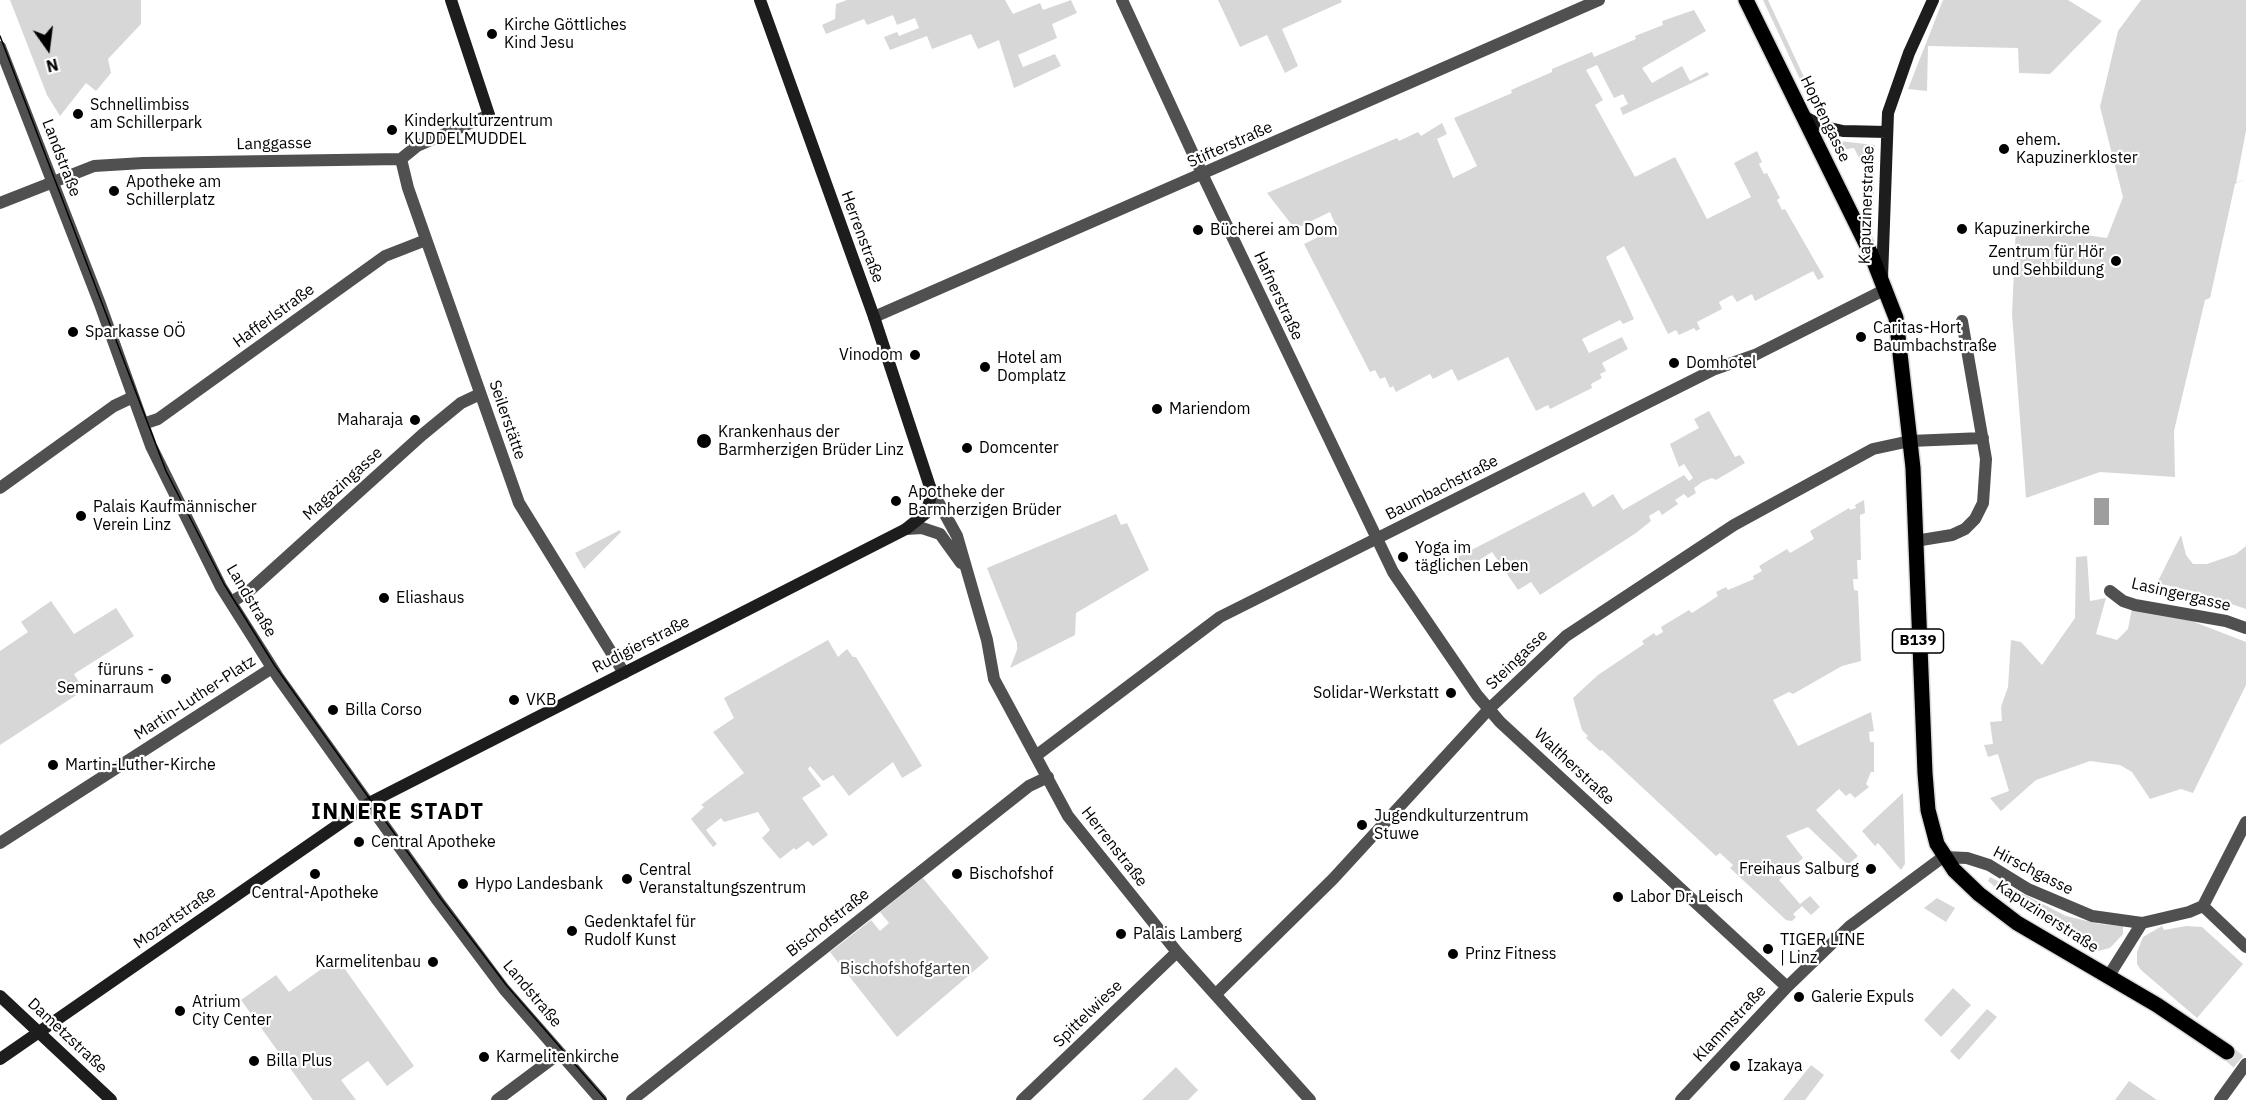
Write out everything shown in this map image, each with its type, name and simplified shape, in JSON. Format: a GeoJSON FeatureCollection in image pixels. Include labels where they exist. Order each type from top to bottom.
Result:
{"type":"FeatureCollection","features":[{"type":"Feature","properties":{"kind":"main road","name":"Hopfengasse"},"geometry":{"type":"LineString","coordinates":[[1746,0],[1871,254]]}},
{"type":"Feature","properties":{"kind":"main road","name":"Kapuzinerstraße"},"geometry":{"type":"LineString","coordinates":[[1871,254],[1884,284],[1898,332],[1910,441],[1926,782],[1934,835],[1943,857],[1979,894],[2017,923],[2179,1019],[2227,1052]]}},
{"type":"Feature","properties":{"kind":"street"},"geometry":{"type":"LineString","coordinates":[[401,159],[417,146],[489,115],[451,0]]}},
{"type":"Feature","properties":{"kind":"street","name":"Herrenstraße"},"geometry":{"type":"LineString","coordinates":[[760,0],[873,317],[930,487],[953,524],[987,640],[994,679],[1068,816],[1177,952],[1310,1100]]}},
{"type":"Feature","properties":{"kind":"street","name":"Hafnerstraße"},"geometry":{"type":"LineString","coordinates":[[1122,0],[1202,175],[1376,540]]}},
{"type":"Feature","properties":{"kind":"street","name":"Stifterstraße"},"geometry":{"type":"LineString","coordinates":[[873,317],[1599,0]]}},
{"type":"Feature","properties":{"kind":"street","name":"Kapuzinerstraße"},"geometry":{"type":"LineString","coordinates":[[1884,284],[1887,132],[1890,106],[1933,0]]}},
{"type":"Feature","properties":{"kind":"street","name":"Landstraße"},"geometry":{"type":"LineString","coordinates":[[0,47],[163,473],[231,602],[272,668],[504,989],[601,1100]]}},
{"type":"Feature","properties":{"kind":"street","name":"Kapuzinerstraße"},"geometry":{"type":"LineString","coordinates":[[1803,116],[1825,127],[1843,131],[1887,132]]}},
{"type":"Feature","properties":{"kind":"street","name":"Langgasse"},"geometry":{"type":"LineString","coordinates":[[0,203],[94,166],[143,163],[401,159]]}},
{"type":"Feature","properties":{"kind":"street","name":"Seilerstätte"},"geometry":{"type":"LineString","coordinates":[[401,159],[426,240],[526,518],[624,672]]}},
{"type":"Feature","properties":{"kind":"street","name":"Hafferlstraße"},"geometry":{"type":"LineString","coordinates":[[143,424],[158,419],[385,256],[426,240]]}},
{"type":"Feature","properties":{"kind":"street","name":"Baumbachstraße"},"geometry":{"type":"LineString","coordinates":[[1037,755],[1201,629],[1715,369],[1755,355],[1884,284]]}},
{"type":"Feature","properties":{"kind":"street"},"geometry":{"type":"LineString","coordinates":[[1915,541],[1952,535],[1965,529],[1975,519],[1983,503],[1986,482],[1983,438],[1962,321]]}},
{"type":"Feature","properties":{"kind":"street","name":"Magazingasse"},"geometry":{"type":"LineString","coordinates":[[231,602],[248,592],[422,435],[461,403],[480,394]]}},
{"type":"Feature","properties":{"kind":"street"},"geometry":{"type":"LineString","coordinates":[[0,488],[114,405],[133,397]]}},
{"type":"Feature","properties":{"kind":"street"},"geometry":{"type":"LineString","coordinates":[[1910,441],[1983,438]]}},
{"type":"Feature","properties":{"kind":"street","name":"Steingasse"},"geometry":{"type":"LineString","coordinates":[[1216,994],[1328,884],[1489,709],[1566,636],[1716,537],[1873,449],[1910,441]]}},
{"type":"Feature","properties":{"kind":"street","name":"Herrenstraße"},"geometry":{"type":"LineString","coordinates":[[926,513],[930,500],[930,487]]}},
{"type":"Feature","properties":{"kind":"street","name":"Rudigierstraße"},"geometry":{"type":"LineString","coordinates":[[369,804],[906,529],[926,513]]}},
{"type":"Feature","properties":{"kind":"street","name":"Herrenstraße"},"geometry":{"type":"LineString","coordinates":[[906,529],[922,528],[940,534],[967,571]]}},
{"type":"Feature","properties":{"kind":"street","name":"Waltherstraße"},"geometry":{"type":"LineString","coordinates":[[1376,540],[1393,572],[1489,709],[1787,987]]}},
{"type":"Feature","properties":{"kind":"street","name":"Lasingergasse"},"geometry":{"type":"LineString","coordinates":[[2110,591],[2123,601],[2135,605],[2226,621],[2246,628]]}},
{"type":"Feature","properties":{"kind":"street","name":"Martin-Luther-Platz"},"geometry":{"type":"LineString","coordinates":[[0,843],[272,668]]}},
{"type":"Feature","properties":{"kind":"street","name":"Bischofstraße"},"geometry":{"type":"LineString","coordinates":[[632,1100],[1020,794],[1048,777]]}},
{"type":"Feature","properties":{"kind":"street","name":"Mozartstraße"},"geometry":{"type":"LineString","coordinates":[[0,1059],[369,804]]}},
{"type":"Feature","properties":{"kind":"street"},"geometry":{"type":"LineString","coordinates":[[2246,822],[2203,906],[2246,947]]}},
{"type":"Feature","properties":{"kind":"street","name":"Hirschgasse"},"geometry":{"type":"LineString","coordinates":[[1943,857],[1967,858],[1989,865],[2028,889],[2092,916],[2142,923],[2189,912],[2203,906]]}},
{"type":"Feature","properties":{"kind":"street","name":"Klammstraße"},"geometry":{"type":"LineString","coordinates":[[1681,1100],[1787,987],[1850,926],[1943,857]]}},
{"type":"Feature","properties":{"kind":"street"},"geometry":{"type":"LineString","coordinates":[[2108,977],[2142,923]]}},
{"type":"Feature","properties":{"kind":"street","name":"Spittelwiese"},"geometry":{"type":"LineString","coordinates":[[1022,1100],[1177,952]]}},
{"type":"Feature","properties":{"kind":"street","name":"Dametzstraße"},"geometry":{"type":"LineString","coordinates":[[0,996],[111,1100]]}},
{"type":"Feature","properties":{"kind":"street"},"geometry":{"type":"LineString","coordinates":[[497,1100],[560,1053]]}},
{"type":"Feature","properties":{"kind":"street"},"geometry":{"type":"LineString","coordinates":[[2220,1100],[2246,1064]]}},
{"type":"Feature","properties":{"kind":"green space"},"geometry":{"type":"Polygon","coordinates":[[[10,0],[141,0],[141,24],[108,59],[111,73],[96,91],[86,83],[60,116],[47,95],[10,0]]]}},
{"type":"Feature","properties":{"kind":"green space"},"geometry":{"type":"Polygon","coordinates":[[[847,0],[1005,0],[1013,14],[1040,3],[1043,10],[1071,0],[1077,13],[1052,24],[1057,38],[1018,55],[1023,67],[1055,54],[1061,66],[1014,88],[999,40],[978,49],[971,34],[932,49],[927,36],[890,50],[884,37],[897,32],[899,36],[919,28],[915,18],[897,25],[893,15],[867,25],[864,19],[826,34],[822,25],[835,19],[836,4],[847,0]]]}},
{"type":"Feature","properties":{"kind":"green space"},"geometry":{"type":"Polygon","coordinates":[[[1218,0],[1341,0],[1342,2],[1282,29],[1298,66],[1285,73],[1267,35],[1240,47],[1218,0]]]}},
{"type":"Feature","properties":{"kind":"green space"},"geometry":{"type":"Polygon","coordinates":[[[1763,0],[1768,0],[1815,104],[1812,105],[1763,0]]]}},
{"type":"Feature","properties":{"kind":"green space"},"geometry":{"type":"Polygon","coordinates":[[[1943,0],[2068,0],[2102,21],[2050,74],[2019,73],[2018,48],[1928,46],[1927,91],[1908,89],[1943,0]]]}},
{"type":"Feature","properties":{"kind":"green space","name":"Zentrum für Hör und Sehbildung"},"geometry":{"type":"Polygon","coordinates":[[[2141,0],[2246,0],[2246,131],[2236,183],[2246,179],[2235,184],[2210,298],[2205,300],[2174,431],[2175,477],[2100,472],[2026,498],[2012,314],[2016,225],[2107,238],[2123,197],[2100,107],[2118,31],[2141,0]]]}},
{"type":"Feature","properties":{"kind":"green space"},"geometry":{"type":"Polygon","coordinates":[[[1694,10],[1706,31],[1642,68],[1652,83],[1682,66],[1690,81],[1707,72],[1709,75],[1623,115],[1620,108],[1628,104],[1623,94],[1614,98],[1597,65],[1586,70],[1603,100],[1595,105],[1635,177],[1675,157],[1707,219],[1751,197],[1734,163],[1757,151],[1762,162],[1759,164],[1764,174],[1767,173],[1780,198],[1777,200],[1782,210],[1785,209],[1824,277],[1818,280],[1813,271],[1755,301],[1752,294],[1737,302],[1732,295],[1719,302],[1722,309],[1697,322],[1700,329],[1696,331],[1694,328],[1679,335],[1676,330],[1668,334],[1624,246],[1606,257],[1634,319],[1623,324],[1620,320],[1582,339],[1589,353],[1622,337],[1628,349],[1602,363],[1606,371],[1600,374],[1602,378],[1591,384],[1592,388],[1550,409],[1548,405],[1536,411],[1508,357],[1458,381],[1452,369],[1433,379],[1430,374],[1396,392],[1393,386],[1390,388],[1385,377],[1380,379],[1375,370],[1370,372],[1304,244],[1337,228],[1330,212],[1295,229],[1267,193],[1397,138],[1399,141],[1418,132],[1421,136],[1442,123],[1447,134],[1437,139],[1453,178],[1477,166],[1454,118],[1512,93],[1511,90],[1552,72],[1552,69],[1592,52],[1594,57],[1636,39],[1635,36],[1663,25],[1662,21],[1694,10]]]}},
{"type":"Feature","properties":{"kind":"green space"},"geometry":{"type":"Polygon","coordinates":[[[1839,141],[1875,145],[1873,219],[1866,205],[1872,197],[1871,181],[1854,148],[1840,150],[1839,141]]]}},
{"type":"Feature","properties":{"kind":"green space"},"geometry":{"type":"Polygon","coordinates":[[[1709,411],[1735,457],[1740,455],[1745,463],[1716,480],[1712,478],[1702,482],[1694,488],[1696,493],[1688,498],[1684,494],[1675,500],[1678,504],[1662,515],[1659,510],[1649,516],[1651,521],[1636,533],[1540,595],[1531,582],[1518,590],[1492,552],[1460,572],[1452,560],[1584,492],[1593,507],[1613,494],[1623,510],[1684,475],[1689,481],[1693,478],[1684,464],[1679,467],[1670,444],[1699,428],[1694,419],[1709,411]]]}},
{"type":"Feature","properties":{"kind":"green space"},"geometry":{"type":"Polygon","coordinates":[[[1864,500],[1865,513],[1860,515],[1861,560],[1857,560],[1858,579],[1853,579],[1854,590],[1858,591],[1861,661],[1842,666],[1793,694],[1789,692],[1773,700],[1798,746],[1871,712],[1874,731],[1869,732],[1870,742],[1874,742],[1874,772],[1871,772],[1866,784],[1869,787],[1855,798],[1850,793],[1846,796],[1839,789],[1816,810],[1858,856],[1848,865],[1808,827],[1786,836],[1803,858],[1779,880],[1800,904],[1810,896],[1820,907],[1811,915],[1802,906],[1793,914],[1796,917],[1792,921],[1786,920],[1730,868],[1733,865],[1720,853],[1716,856],[1602,750],[1600,751],[1586,738],[1588,736],[1582,730],[1573,698],[1598,675],[1644,644],[1642,641],[1654,633],[1656,636],[1663,632],[1661,627],[1689,610],[1692,613],[1718,596],[1716,592],[1726,587],[1728,590],[1754,579],[1753,576],[1762,571],[1759,566],[1787,549],[1790,553],[1814,539],[1810,531],[1849,508],[1850,510],[1856,508],[1855,505],[1864,500]]]}},
{"type":"Feature","properties":{"kind":"green space"},"geometry":{"type":"Polygon","coordinates":[[[1116,514],[1121,525],[1127,523],[1149,570],[1076,613],[1075,635],[1010,668],[1017,650],[1017,643],[987,568],[1116,514]]]}},
{"type":"Feature","properties":{"kind":"green space"},"geometry":{"type":"Polygon","coordinates":[[[620,530],[621,532],[584,569],[575,553],[620,530]]]}},
{"type":"Feature","properties":{"kind":"green space"},"geometry":{"type":"Polygon","coordinates":[[[2181,535],[2186,555],[2193,564],[2207,564],[2236,554],[2246,546],[2246,609],[2196,592],[2157,583],[2181,535]]]}},
{"type":"Feature","properties":{"kind":"green space"},"geometry":{"type":"Polygon","coordinates":[[[2087,556],[2090,601],[2106,598],[2096,634],[2117,640],[2128,629],[2132,608],[2184,618],[2246,642],[2246,685],[2193,793],[2181,789],[2150,799],[2132,772],[2120,765],[2090,761],[2036,780],[2001,811],[1990,798],[2009,791],[1998,754],[1988,757],[1984,745],[1993,744],[1990,722],[2002,721],[2001,707],[2008,687],[2011,640],[2021,642],[2042,665],[2075,618],[2076,557],[2087,556]]]}},
{"type":"Feature","properties":{"kind":"green space"},"geometry":{"type":"Polygon","coordinates":[[[51,601],[74,634],[116,608],[134,636],[74,674],[84,690],[0,745],[0,651],[28,632],[21,622],[51,601]]]}},
{"type":"Feature","properties":{"kind":"green space"},"geometry":{"type":"Polygon","coordinates":[[[828,640],[838,657],[847,649],[853,657],[856,657],[922,766],[902,778],[893,762],[849,796],[833,775],[823,781],[810,766],[808,769],[821,786],[802,798],[828,835],[813,846],[808,841],[796,850],[794,848],[780,859],[762,838],[770,830],[758,812],[724,822],[721,818],[706,830],[717,844],[713,847],[691,819],[704,807],[701,805],[744,773],[713,732],[734,718],[724,698],[828,640]]]}},
{"type":"Feature","properties":{"kind":"green space"},"geometry":{"type":"Polygon","coordinates":[[[1903,793],[1905,864],[1901,870],[1878,843],[1875,846],[1862,831],[1903,793]]]}},
{"type":"Feature","properties":{"kind":"green space"},"geometry":{"type":"Polygon","coordinates":[[[1990,877],[2066,916],[2100,924],[2123,926],[2123,934],[2110,948],[2098,951],[2092,949],[2013,901],[1988,881],[1990,877]]]}},
{"type":"Feature","properties":{"kind":"green space","name":"Bischofshofgarten"},"geometry":{"type":"Polygon","coordinates":[[[923,878],[989,958],[897,1037],[830,952],[871,920],[880,931],[889,923],[880,912],[923,878]]]}},
{"type":"Feature","properties":{"kind":"green space"},"geometry":{"type":"Polygon","coordinates":[[[1937,898],[1955,908],[1946,922],[1924,908],[1937,898]]]}},
{"type":"Feature","properties":{"kind":"green space"},"geometry":{"type":"Polygon","coordinates":[[[2162,926],[2164,930],[2186,926],[2202,927],[2243,964],[2197,1018],[2137,964],[2137,952],[2143,937],[2162,926]]]}},
{"type":"Feature","properties":{"kind":"green space"},"geometry":{"type":"Polygon","coordinates":[[[337,958],[414,1066],[387,1086],[368,1061],[341,1080],[356,1100],[313,1100],[241,1000],[276,975],[289,992],[337,958]]]}},
{"type":"Feature","properties":{"kind":"green space"},"geometry":{"type":"Polygon","coordinates":[[[1953,988],[1971,1005],[1941,1037],[1924,1020],[1953,988]]]}},
{"type":"Feature","properties":{"kind":"green space"},"geometry":{"type":"Polygon","coordinates":[[[1987,1009],[1997,1017],[1959,1060],[1950,1051],[1987,1009]]]}},
{"type":"Feature","properties":{"kind":"green space"},"geometry":{"type":"Polygon","coordinates":[[[1811,1065],[1824,1075],[1805,1100],[1783,1100],[1811,1065]]]}},
{"type":"Feature","properties":{"kind":"green space"},"geometry":{"type":"Polygon","coordinates":[[[1176,1067],[1198,1090],[1188,1100],[1142,1100],[1176,1067]]]}},
{"type":"Feature","properties":{"kind":"green space"},"geometry":{"type":"Polygon","coordinates":[[[2129,1081],[2157,1100],[2115,1100],[2129,1081]]]}},
{"type":"Feature","properties":{"kind":"shaded area"},"geometry":{"type":"Polygon","coordinates":[[[2094,498],[2109,498],[2109,525],[2094,525],[2094,498]]]}},
{"type":"Feature","properties":{"kind":"tunnel"},"geometry":{"type":"LineString","coordinates":[[2227,1052],[2246,1068]]}},
{"type":"Feature","properties":{"kind":"tram line"},"geometry":{"type":"LineString","coordinates":[[0,36],[166,471],[224,584],[275,666],[441,899],[507,986],[606,1100]]}},
{"type":"Feature","properties":{"kind":"place","name":"Kirche Göttliches Kind Jesu"},"geometry":{"type":"Point","coordinates":[492,34]}},
{"type":"Feature","properties":{"kind":"place","name":"Schnellimbiss am Schillerpark"},"geometry":{"type":"Point","coordinates":[78,114]}},
{"type":"Feature","properties":{"kind":"place","name":"Kinderkulturzentrum KUDDELMUDDEL"},"geometry":{"type":"Point","coordinates":[392,130]}},
{"type":"Feature","properties":{"kind":"place","name":"ehem. Kapuzinerkloster"},"geometry":{"type":"Point","coordinates":[2004,149]}},
{"type":"Feature","properties":{"kind":"place","name":"Apotheke am Schillerplatz"},"geometry":{"type":"Point","coordinates":[114,191]}},
{"type":"Feature","properties":{"kind":"place","name":"Kapuzinerkirche"},"geometry":{"type":"Point","coordinates":[1962,229]}},
{"type":"Feature","properties":{"kind":"place","name":"Bücherei am Dom"},"geometry":{"type":"Point","coordinates":[1198,230]}},
{"type":"Feature","properties":{"kind":"place","name":"Zentrum für Hör und Sehbildung"},"geometry":{"type":"Point","coordinates":[2116,261]}},
{"type":"Feature","properties":{"kind":"place","name":"Sparkasse OÖ"},"geometry":{"type":"Point","coordinates":[73,332]}},
{"type":"Feature","properties":{"kind":"place","name":"Caritas-Hort Baumbachstraße"},"geometry":{"type":"Point","coordinates":[1861,337]}},
{"type":"Feature","properties":{"kind":"place","name":"Vinodom"},"geometry":{"type":"Point","coordinates":[915,355]}},
{"type":"Feature","properties":{"kind":"place","name":"Domhotel"},"geometry":{"type":"Point","coordinates":[1674,363]}},
{"type":"Feature","properties":{"kind":"place","name":"Hotel am Domplatz"},"geometry":{"type":"Point","coordinates":[985,367]}},
{"type":"Feature","properties":{"kind":"place","name":"Mariendom"},"geometry":{"type":"Point","coordinates":[1157,409]}},
{"type":"Feature","properties":{"kind":"place","name":"Maharaja"},"geometry":{"type":"Point","coordinates":[415,420]}},
{"type":"Feature","properties":{"kind":"place","name":"Krankenhaus der Barmherzigen Brüder Linz"},"geometry":{"type":"Point","coordinates":[704,441]}},
{"type":"Feature","properties":{"kind":"place","name":"Domcenter"},"geometry":{"type":"Point","coordinates":[967,448]}},
{"type":"Feature","properties":{"kind":"place","name":"Apotheke der Barmherzigen Brüder"},"geometry":{"type":"Point","coordinates":[896,501]}},
{"type":"Feature","properties":{"kind":"place","name":"Palais Kaufmännischer Verein Linz"},"geometry":{"type":"Point","coordinates":[81,516]}},
{"type":"Feature","properties":{"kind":"place","name":"Yoga im täglichen Leben"},"geometry":{"type":"Point","coordinates":[1403,557]}},
{"type":"Feature","properties":{"kind":"place","name":"Eliashaus"},"geometry":{"type":"Point","coordinates":[384,598]}},
{"type":"Feature","properties":{"kind":"place","name":"füruns - Seminarraum"},"geometry":{"type":"Point","coordinates":[166,679]}},
{"type":"Feature","properties":{"kind":"place","name":"Solidar-Werkstatt"},"geometry":{"type":"Point","coordinates":[1451,693]}},
{"type":"Feature","properties":{"kind":"place","name":"VKB"},"geometry":{"type":"Point","coordinates":[514,700]}},
{"type":"Feature","properties":{"kind":"place","name":"Billa Corso"},"geometry":{"type":"Point","coordinates":[333,710]}},
{"type":"Feature","properties":{"kind":"place","name":"Martin-Luther-Kirche"},"geometry":{"type":"Point","coordinates":[53,765]}},
{"type":"Feature","properties":{"kind":"place","name":"Jugendkulturzentrum Stuwe"},"geometry":{"type":"Point","coordinates":[1362,825]}},
{"type":"Feature","properties":{"kind":"place","name":"Central Apotheke"},"geometry":{"type":"Point","coordinates":[359,842]}},
{"type":"Feature","properties":{"kind":"place","name":"Freihaus Salburg"},"geometry":{"type":"Point","coordinates":[1871,869]}},
{"type":"Feature","properties":{"kind":"place","name":"Central-Apotheke"},"geometry":{"type":"Point","coordinates":[315,874]}},
{"type":"Feature","properties":{"kind":"place","name":"Bischofshof"},"geometry":{"type":"Point","coordinates":[957,874]}},
{"type":"Feature","properties":{"kind":"place","name":"Central Veranstaltungszentrum"},"geometry":{"type":"Point","coordinates":[627,879]}},
{"type":"Feature","properties":{"kind":"place","name":"Hypo Landesbank"},"geometry":{"type":"Point","coordinates":[463,884]}},
{"type":"Feature","properties":{"kind":"place","name":"Labor Dr. Leisch"},"geometry":{"type":"Point","coordinates":[1618,897]}},
{"type":"Feature","properties":{"kind":"place","name":"Gedenktafel für Rudolf Kunst"},"geometry":{"type":"Point","coordinates":[572,931]}},
{"type":"Feature","properties":{"kind":"place","name":"Palais Lamberg"},"geometry":{"type":"Point","coordinates":[1121,934]}},
{"type":"Feature","properties":{"kind":"place","name":"TIGER LINE | Linz"},"geometry":{"type":"Point","coordinates":[1768,949]}},
{"type":"Feature","properties":{"kind":"place","name":"Prinz Fitness"},"geometry":{"type":"Point","coordinates":[1453,954]}},
{"type":"Feature","properties":{"kind":"place","name":"Karmelitenbau"},"geometry":{"type":"Point","coordinates":[433,962]}},
{"type":"Feature","properties":{"kind":"place","name":"Galerie Expuls"},"geometry":{"type":"Point","coordinates":[1799,997]}},
{"type":"Feature","properties":{"kind":"place","name":"Atrium City Center"},"geometry":{"type":"Point","coordinates":[180,1011]}},
{"type":"Feature","properties":{"kind":"place","name":"Karmelitenkirche"},"geometry":{"type":"Point","coordinates":[484,1057]}},
{"type":"Feature","properties":{"kind":"place","name":"Billa Plus"},"geometry":{"type":"Point","coordinates":[254,1061]}},
{"type":"Feature","properties":{"kind":"place","name":"Izakaya"},"geometry":{"type":"Point","coordinates":[1735,1066]}},
{"type":"Feature","properties":{"kind":"district","name":"INNERE STADT"},"geometry":{"type":"Point","coordinates":[398,813]}}]}
